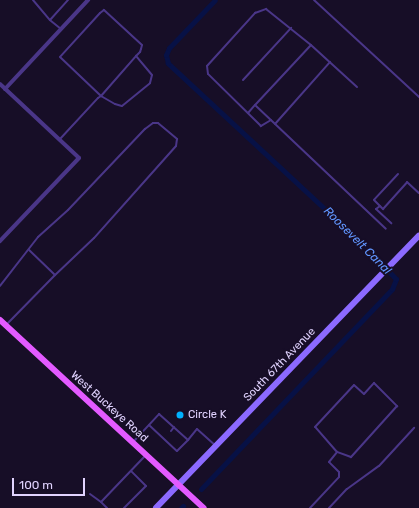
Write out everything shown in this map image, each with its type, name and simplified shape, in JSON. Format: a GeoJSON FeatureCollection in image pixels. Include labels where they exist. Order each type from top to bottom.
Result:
{"type":"FeatureCollection","features":[{"type":"Feature","properties":{"kind":"main road","name":"South 67th Avenue"},"geometry":{"type":"LineString","coordinates":[[156,508],[419,236]]}},
{"type":"Feature","properties":{"kind":"main road","name":"West Buckeye Road"},"geometry":{"type":"LineString","coordinates":[[0,320],[204,508]]}},
{"type":"Feature","properties":{"kind":"street"},"geometry":{"type":"LineString","coordinates":[[5,89],[88,0]]}},
{"type":"Feature","properties":{"kind":"street"},"geometry":{"type":"LineString","coordinates":[[0,84],[79,158],[0,241]]}},
{"type":"Feature","properties":{"kind":"lane"},"geometry":{"type":"LineString","coordinates":[[33,0],[50,20],[61,29]]}},
{"type":"Feature","properties":{"kind":"lane"},"geometry":{"type":"LineString","coordinates":[[50,20],[68,0]]}},
{"type":"Feature","properties":{"kind":"lane"},"geometry":{"type":"LineString","coordinates":[[314,0],[419,97]]}},
{"type":"Feature","properties":{"kind":"lane"},"geometry":{"type":"LineString","coordinates":[[272,120],[261,126],[208,74],[207,66],[255,12],[266,9],[311,44],[357,87]]}},
{"type":"Feature","properties":{"kind":"lane"},"geometry":{"type":"LineString","coordinates":[[60,139],[101,96],[136,56],[142,45],[104,10],[60,57],[101,96],[115,104],[122,106],[150,82],[152,75],[136,56]]}},
{"type":"Feature","properties":{"kind":"lane"},"geometry":{"type":"LineString","coordinates":[[243,80],[291,28]]}},
{"type":"Feature","properties":{"kind":"lane"},"geometry":{"type":"LineString","coordinates":[[248,113],[311,44]]}},
{"type":"Feature","properties":{"kind":"lane"},"geometry":{"type":"LineString","coordinates":[[275,124],[330,62]]}},
{"type":"Feature","properties":{"kind":"lane"},"geometry":{"type":"LineString","coordinates":[[255,105],[386,229]]}},
{"type":"Feature","properties":{"kind":"lane"},"geometry":{"type":"LineString","coordinates":[[0,286],[38,237],[68,210],[145,129],[158,123],[177,139],[176,146],[94,238],[55,275],[6,326]]}},
{"type":"Feature","properties":{"kind":"lane"},"geometry":{"type":"LineString","coordinates":[[398,174],[374,200],[383,209],[407,182],[419,194]]}},
{"type":"Feature","properties":{"kind":"lane"},"geometry":{"type":"LineString","coordinates":[[380,206],[376,209],[391,223]]}},
{"type":"Feature","properties":{"kind":"lane"},"geometry":{"type":"LineString","coordinates":[[29,250],[55,275]]}},
{"type":"Feature","properties":{"kind":"lane"},"geometry":{"type":"LineString","coordinates":[[374,383],[397,406],[351,457],[337,452],[315,427],[354,385],[364,394],[374,383]]}},
{"type":"Feature","properties":{"kind":"lane"},"geometry":{"type":"LineString","coordinates":[[133,442],[159,414],[188,440]]}},
{"type":"Feature","properties":{"kind":"lane"},"geometry":{"type":"LineString","coordinates":[[148,425],[177,451],[197,429],[216,446]]}},
{"type":"Feature","properties":{"kind":"lane"},"geometry":{"type":"LineString","coordinates":[[171,431],[174,427]]}},
{"type":"Feature","properties":{"kind":"lane"},"geometry":{"type":"LineString","coordinates":[[329,508],[347,489],[379,466],[414,428]]}},
{"type":"Feature","properties":{"kind":"lane"},"geometry":{"type":"LineString","coordinates":[[164,439],[166,435]]}},
{"type":"Feature","properties":{"kind":"lane"},"geometry":{"type":"LineString","coordinates":[[310,508],[339,477],[339,472],[329,462],[337,452]]}},
{"type":"Feature","properties":{"kind":"lane"},"geometry":{"type":"LineString","coordinates":[[101,502],[146,454]]}},
{"type":"Feature","properties":{"kind":"lane"},"geometry":{"type":"LineString","coordinates":[[124,508],[146,486],[131,471]]}},
{"type":"Feature","properties":{"kind":"lane"},"geometry":{"type":"LineString","coordinates":[[90,494],[107,508]]}},
{"type":"Feature","properties":{"kind":"waterway","name":"Roosevelt Canal"},"geometry":{"type":"LineString","coordinates":[[201,489],[392,289],[396,279],[369,250],[168,63],[166,55],[169,48],[215,0]]}},
{"type":"Feature","properties":{"kind":"place","name":"Circle K"},"geometry":{"type":"Point","coordinates":[180,415]}}]}
